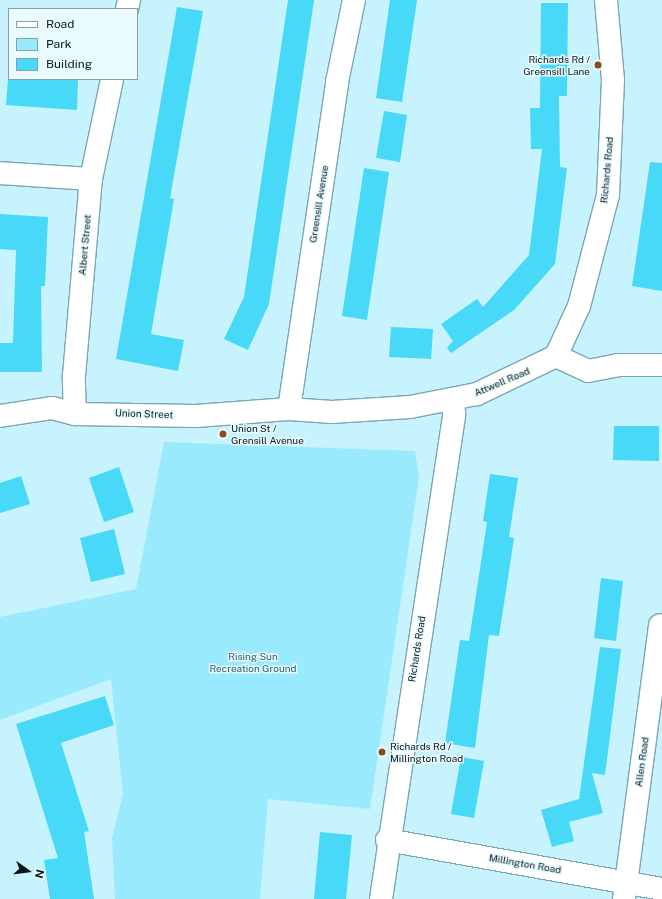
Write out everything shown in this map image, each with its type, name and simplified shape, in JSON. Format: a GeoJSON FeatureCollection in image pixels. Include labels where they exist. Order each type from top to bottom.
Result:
{"type":"FeatureCollection","features":[{"type":"Feature","properties":{"kind":"street","name":"Greensill Avenue"},"geometry":{"type":"LineString","coordinates":[[289,408],[337,82],[354,0]]}},
{"type":"Feature","properties":{"kind":"street","name":"Richards Road"},"geometry":{"type":"LineString","coordinates":[[556,356],[579,306],[608,195],[613,80],[606,0]]}},
{"type":"Feature","properties":{"kind":"street","name":"Albert Street"},"geometry":{"type":"LineString","coordinates":[[75,414],[74,368],[91,179],[112,80]]}},
{"type":"Feature","properties":{"kind":"street"},"geometry":{"type":"LineString","coordinates":[[0,173],[91,179]]}},
{"type":"Feature","properties":{"kind":"street","name":"Attwell Road"},"geometry":{"type":"LineString","coordinates":[[289,408],[332,412],[410,407],[453,399],[477,394],[556,356]]}},
{"type":"Feature","properties":{"kind":"street"},"geometry":{"type":"LineString","coordinates":[[556,356],[588,371],[618,366],[662,365]]}},
{"type":"Feature","properties":{"kind":"street","name":"Richards Road"},"geometry":{"type":"LineString","coordinates":[[381,899],[387,840],[454,414],[453,399]]}},
{"type":"Feature","properties":{"kind":"street","name":"Union Street"},"geometry":{"type":"LineString","coordinates":[[0,416],[52,408],[75,414],[196,416],[289,408]]}},
{"type":"Feature","properties":{"kind":"street","name":"Allen Road"},"geometry":{"type":"LineString","coordinates":[[625,891],[660,625]]}},
{"type":"Feature","properties":{"kind":"street","name":"Millington Road"},"geometry":{"type":"LineString","coordinates":[[387,840],[625,891],[662,889]]}},
{"type":"Feature","properties":{"kind":"green space","name":"Rising Sun Recreation Ground"},"geometry":{"type":"Polygon","coordinates":[[[164,442],[415,451],[419,477],[370,809],[268,799],[260,899],[115,899],[112,839],[123,794],[111,679],[0,720],[0,617],[136,589],[164,442]]]}},
{"type":"Feature","properties":{"kind":"building"},"geometry":{"type":"Polygon","coordinates":[[[288,0],[314,0],[269,304],[248,350],[224,339],[244,297],[288,0]]]}},
{"type":"Feature","properties":{"kind":"building"},"geometry":{"type":"Polygon","coordinates":[[[390,0],[417,0],[402,102],[376,98],[390,0]]]}},
{"type":"Feature","properties":{"kind":"building"},"geometry":{"type":"Polygon","coordinates":[[[541,3],[568,3],[567,96],[559,96],[560,167],[567,168],[555,264],[514,310],[451,353],[447,348],[453,341],[441,324],[477,299],[483,307],[529,255],[542,149],[531,149],[530,108],[540,108],[541,3]]]}},
{"type":"Feature","properties":{"kind":"building"},"geometry":{"type":"Polygon","coordinates":[[[177,7],[203,11],[170,198],[174,199],[151,334],[184,340],[178,371],[116,359],[177,7]]]}},
{"type":"Feature","properties":{"kind":"building"},"geometry":{"type":"Polygon","coordinates":[[[8,79],[78,80],[77,110],[6,105],[8,79]]]}},
{"type":"Feature","properties":{"kind":"building"},"geometry":{"type":"Polygon","coordinates":[[[384,111],[407,115],[400,162],[376,158],[384,111]]]}},
{"type":"Feature","properties":{"kind":"building"},"geometry":{"type":"Polygon","coordinates":[[[650,162],[662,163],[662,291],[632,286],[650,162]]]}},
{"type":"Feature","properties":{"kind":"building"},"geometry":{"type":"Polygon","coordinates":[[[364,168],[389,172],[367,320],[342,316],[364,168]]]}},
{"type":"Feature","properties":{"kind":"building"},"geometry":{"type":"Polygon","coordinates":[[[0,214],[48,217],[45,286],[41,286],[42,372],[0,372],[0,343],[13,343],[16,250],[0,249],[0,214]]]}},
{"type":"Feature","properties":{"kind":"building"},"geometry":{"type":"Polygon","coordinates":[[[391,327],[433,329],[431,359],[389,357],[391,327]]]}},
{"type":"Feature","properties":{"kind":"building"},"geometry":{"type":"Polygon","coordinates":[[[614,426],[659,426],[659,461],[613,460],[614,426]]]}},
{"type":"Feature","properties":{"kind":"building"},"geometry":{"type":"Polygon","coordinates":[[[119,467],[134,512],[104,522],[89,478],[119,467]]]}},
{"type":"Feature","properties":{"kind":"building"},"geometry":{"type":"Polygon","coordinates":[[[490,474],[518,478],[509,537],[514,538],[499,636],[489,635],[475,748],[445,743],[460,640],[469,641],[487,522],[483,521],[490,474]]]}},
{"type":"Feature","properties":{"kind":"building"},"geometry":{"type":"Polygon","coordinates":[[[21,476],[30,504],[0,513],[0,483],[21,476]]]}},
{"type":"Feature","properties":{"kind":"building"},"geometry":{"type":"Polygon","coordinates":[[[114,529],[125,574],[91,582],[80,538],[114,529]]]}},
{"type":"Feature","properties":{"kind":"building"},"geometry":{"type":"Polygon","coordinates":[[[601,578],[623,581],[616,641],[594,638],[601,578]]]}},
{"type":"Feature","properties":{"kind":"building"},"geometry":{"type":"Polygon","coordinates":[[[600,647],[621,649],[605,775],[592,773],[603,813],[569,822],[574,841],[552,847],[541,810],[579,799],[600,647]]]}},
{"type":"Feature","properties":{"kind":"building"},"geometry":{"type":"Polygon","coordinates":[[[105,696],[114,725],[61,743],[89,831],[84,832],[94,899],[50,899],[44,860],[58,858],[16,724],[105,696]]]}},
{"type":"Feature","properties":{"kind":"building"},"geometry":{"type":"Polygon","coordinates":[[[461,757],[484,761],[474,818],[451,814],[461,757]]]}},
{"type":"Feature","properties":{"kind":"building"},"geometry":{"type":"Polygon","coordinates":[[[320,832],[352,835],[346,899],[314,899],[320,832]]]}},
{"type":"Feature","properties":{"kind":"place","name":"Richards Rd / Greensill Lane"},"geometry":{"type":"Point","coordinates":[598,65]}},
{"type":"Feature","properties":{"kind":"place","name":"Union St / Grensill Avenue"},"geometry":{"type":"Point","coordinates":[223,434]}},
{"type":"Feature","properties":{"kind":"place","name":"Richards Rd / Millington Road"},"geometry":{"type":"Point","coordinates":[382,752]}}]}
